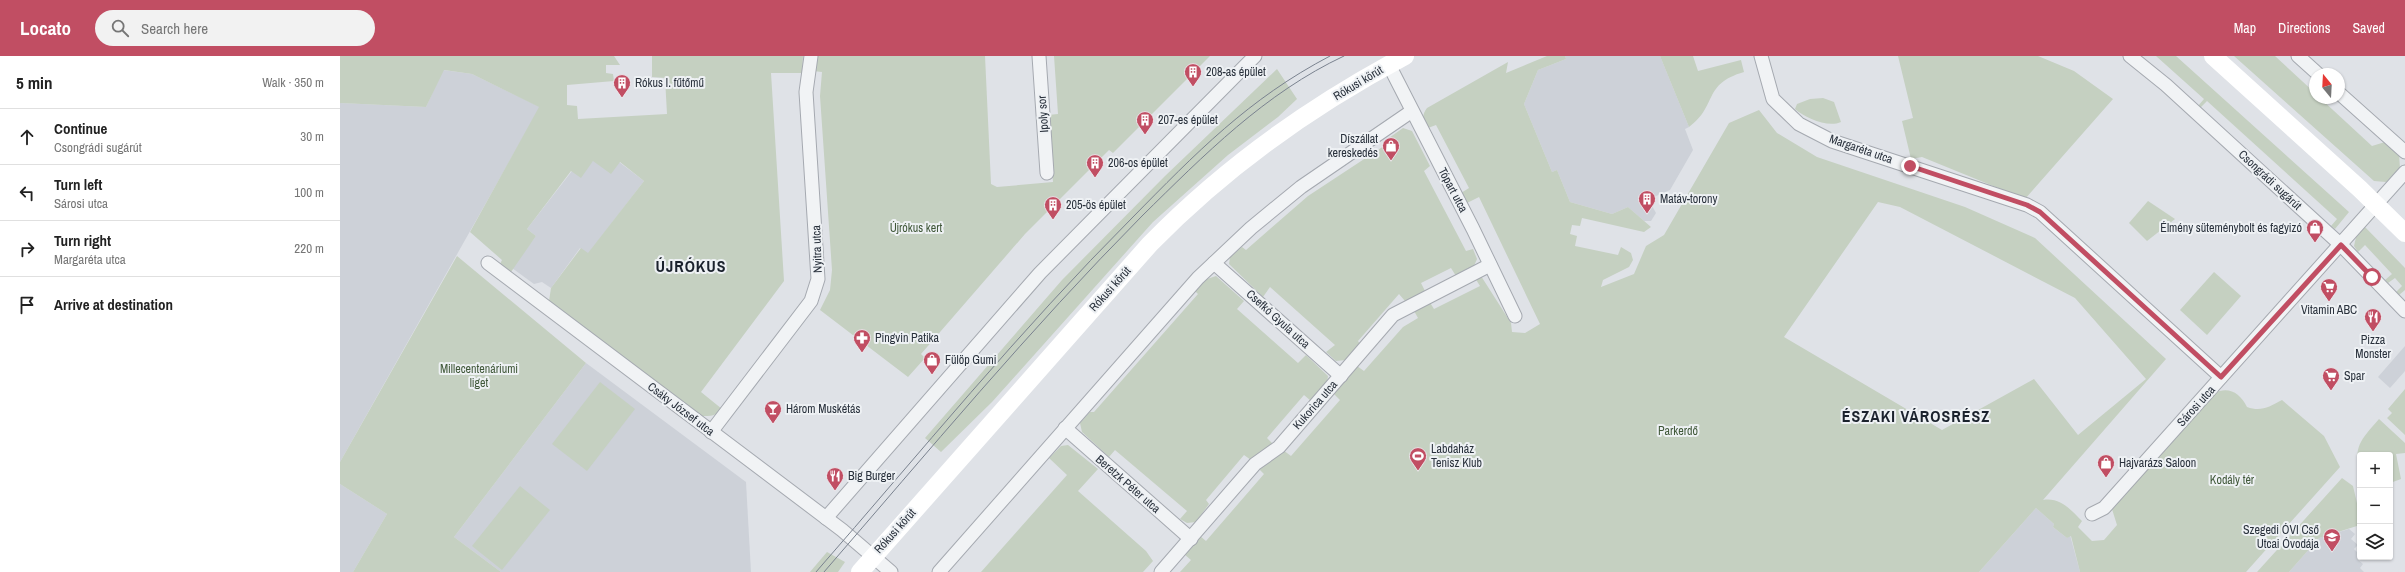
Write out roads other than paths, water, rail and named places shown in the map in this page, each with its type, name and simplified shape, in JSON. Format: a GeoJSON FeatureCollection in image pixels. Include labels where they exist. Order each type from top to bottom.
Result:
{"type":"FeatureCollection","features":[{"type":"Feature","properties":{"kind":"main road","name":"Rókusi körút"},"geometry":{"type":"LineString","coordinates":[[860,572],[1170,223],[1214,182],[1269,140],[1387,60],[1405,56]]}},
{"type":"Feature","properties":{"kind":"main road"},"geometry":{"type":"LineString","coordinates":[[2213,56],[2375,203],[2405,233]]}},
{"type":"Feature","properties":{"kind":"street","name":"Nyitra utca"},"geometry":{"type":"LineString","coordinates":[[711,432],[811,301],[818,279],[806,92],[811,56]]}},
{"type":"Feature","properties":{"kind":"street","name":"Ipoly sor"},"geometry":{"type":"LineString","coordinates":[[1039,56],[1047,172]]}},
{"type":"Feature","properties":{"kind":"street"},"geometry":{"type":"LineString","coordinates":[[826,518],[1040,273],[1255,56]]}},
{"type":"Feature","properties":{"kind":"street","name":"Margaréta utca"},"geometry":{"type":"LineString","coordinates":[[1761,56],[1773,99],[1799,124],[1832,141],[2027,205],[2040,212],[2221,377]]}},
{"type":"Feature","properties":{"kind":"street","name":"Csongrádi sugárút"},"geometry":{"type":"LineString","coordinates":[[2130,56],[2172,90],[2341,245],[2405,311]]}},
{"type":"Feature","properties":{"kind":"street"},"geometry":{"type":"LineString","coordinates":[[2298,56],[2311,68]]}},
{"type":"Feature","properties":{"kind":"street","name":"Tópart utca"},"geometry":{"type":"LineString","coordinates":[[1387,60],[1515,316]]}},
{"type":"Feature","properties":{"kind":"street"},"geometry":{"type":"LineString","coordinates":[[2345,98],[2405,152]]}},
{"type":"Feature","properties":{"kind":"street"},"geometry":{"type":"LineString","coordinates":[[939,572],[1198,278],[1251,228],[1301,187],[1412,111]]}},
{"type":"Feature","properties":{"kind":"street","name":"Sárosi utca"},"geometry":{"type":"LineString","coordinates":[[2092,514],[2104,508],[2341,245],[2375,203],[2405,172]]}},
{"type":"Feature","properties":{"kind":"street","name":"Csáky József utca"},"geometry":{"type":"LineString","coordinates":[[488,263],[826,518],[891,572]]}},
{"type":"Feature","properties":{"kind":"street","name":"Csefkó Gyula utca"},"geometry":{"type":"LineString","coordinates":[[1214,263],[1341,376]]}},
{"type":"Feature","properties":{"kind":"street","name":"Kukorica utca"},"geometry":{"type":"LineString","coordinates":[[1161,572],[1255,464],[1279,447],[1393,315],[1490,265]]}},
{"type":"Feature","properties":{"kind":"street","name":"Beretzk Péter utca"},"geometry":{"type":"LineString","coordinates":[[1065,428],[1191,539]]}},
{"type":"Feature","properties":{"kind":"tram line"},"geometry":{"type":"LineString","coordinates":[[816,572],[1010,348],[1091,260],[1178,171],[1224,129],[1273,90],[1330,56]]}},
{"type":"Feature","properties":{"kind":"tram line"},"geometry":{"type":"LineString","coordinates":[[824,572],[941,436],[1060,302],[1142,216],[1212,148],[1262,107],[1315,71],[1344,56]]}},
{"type":"Feature","properties":{"kind":"place","name":"208-as épület"},"geometry":{"type":"Point","coordinates":[1193,87]}},
{"type":"Feature","properties":{"kind":"place","name":"Rókus I. fűtőmű"},"geometry":{"type":"Point","coordinates":[622,98]}},
{"type":"Feature","properties":{"kind":"place","name":"207-es épület"},"geometry":{"type":"Point","coordinates":[1145,135]}},
{"type":"Feature","properties":{"kind":"place","name":"Díszállat kereskedés"},"geometry":{"type":"Point","coordinates":[1391,161]}},
{"type":"Feature","properties":{"kind":"place","name":"206-os épület"},"geometry":{"type":"Point","coordinates":[1095,178]}},
{"type":"Feature","properties":{"kind":"place","name":"Matáv-torony"},"geometry":{"type":"Point","coordinates":[1647,214]}},
{"type":"Feature","properties":{"kind":"place","name":"205-ös épület"},"geometry":{"type":"Point","coordinates":[1053,220]}},
{"type":"Feature","properties":{"kind":"place","name":"Élmény süteménybolt és fagyizó"},"geometry":{"type":"Point","coordinates":[2315,243]}},
{"type":"Feature","properties":{"kind":"place","name":"Vitamin ABC"},"geometry":{"type":"Point","coordinates":[2329,302]}},
{"type":"Feature","properties":{"kind":"place","name":"Pizza Monster"},"geometry":{"type":"Point","coordinates":[2373,332]}},
{"type":"Feature","properties":{"kind":"place","name":"Pingvin Patika"},"geometry":{"type":"Point","coordinates":[862,353]}},
{"type":"Feature","properties":{"kind":"place","name":"Fülöp Gumi"},"geometry":{"type":"Point","coordinates":[932,375]}},
{"type":"Feature","properties":{"kind":"place","name":"Spar"},"geometry":{"type":"Point","coordinates":[2331,391]}},
{"type":"Feature","properties":{"kind":"place","name":"Három Muskétás"},"geometry":{"type":"Point","coordinates":[773,424]}},
{"type":"Feature","properties":{"kind":"place","name":"Labdaház Tenisz Klub"},"geometry":{"type":"Point","coordinates":[1418,471]}},
{"type":"Feature","properties":{"kind":"place","name":"Hajvarázs Saloon"},"geometry":{"type":"Point","coordinates":[2106,478]}},
{"type":"Feature","properties":{"kind":"place","name":"Big Burger"},"geometry":{"type":"Point","coordinates":[835,491]}},
{"type":"Feature","properties":{"kind":"place","name":"Szegedi ÓVI Cső Utcai Óvodája"},"geometry":{"type":"Point","coordinates":[2332,552]}},
{"type":"Feature","properties":{"kind":"district","name":"ÚJRÓKUS"},"geometry":{"type":"Point","coordinates":[691,266]}},
{"type":"Feature","properties":{"kind":"district","name":"ÉSZAKI VÁROSRÉSZ"},"geometry":{"type":"Point","coordinates":[1916,416]}},
{"type":"Feature","properties":{"kind":"park label","name":"Újrókus kert"},"geometry":{"type":"Point","coordinates":[916,228]}},
{"type":"Feature","properties":{"kind":"park label","name":"Millecentenáriumi liget"},"geometry":{"type":"Point","coordinates":[479,376]}},
{"type":"Feature","properties":{"kind":"park label","name":"Parkerdő"},"geometry":{"type":"Point","coordinates":[1678,431]}},
{"type":"Feature","properties":{"kind":"park label","name":"Kodály tér"},"geometry":{"type":"Point","coordinates":[2232,480]}}]}
